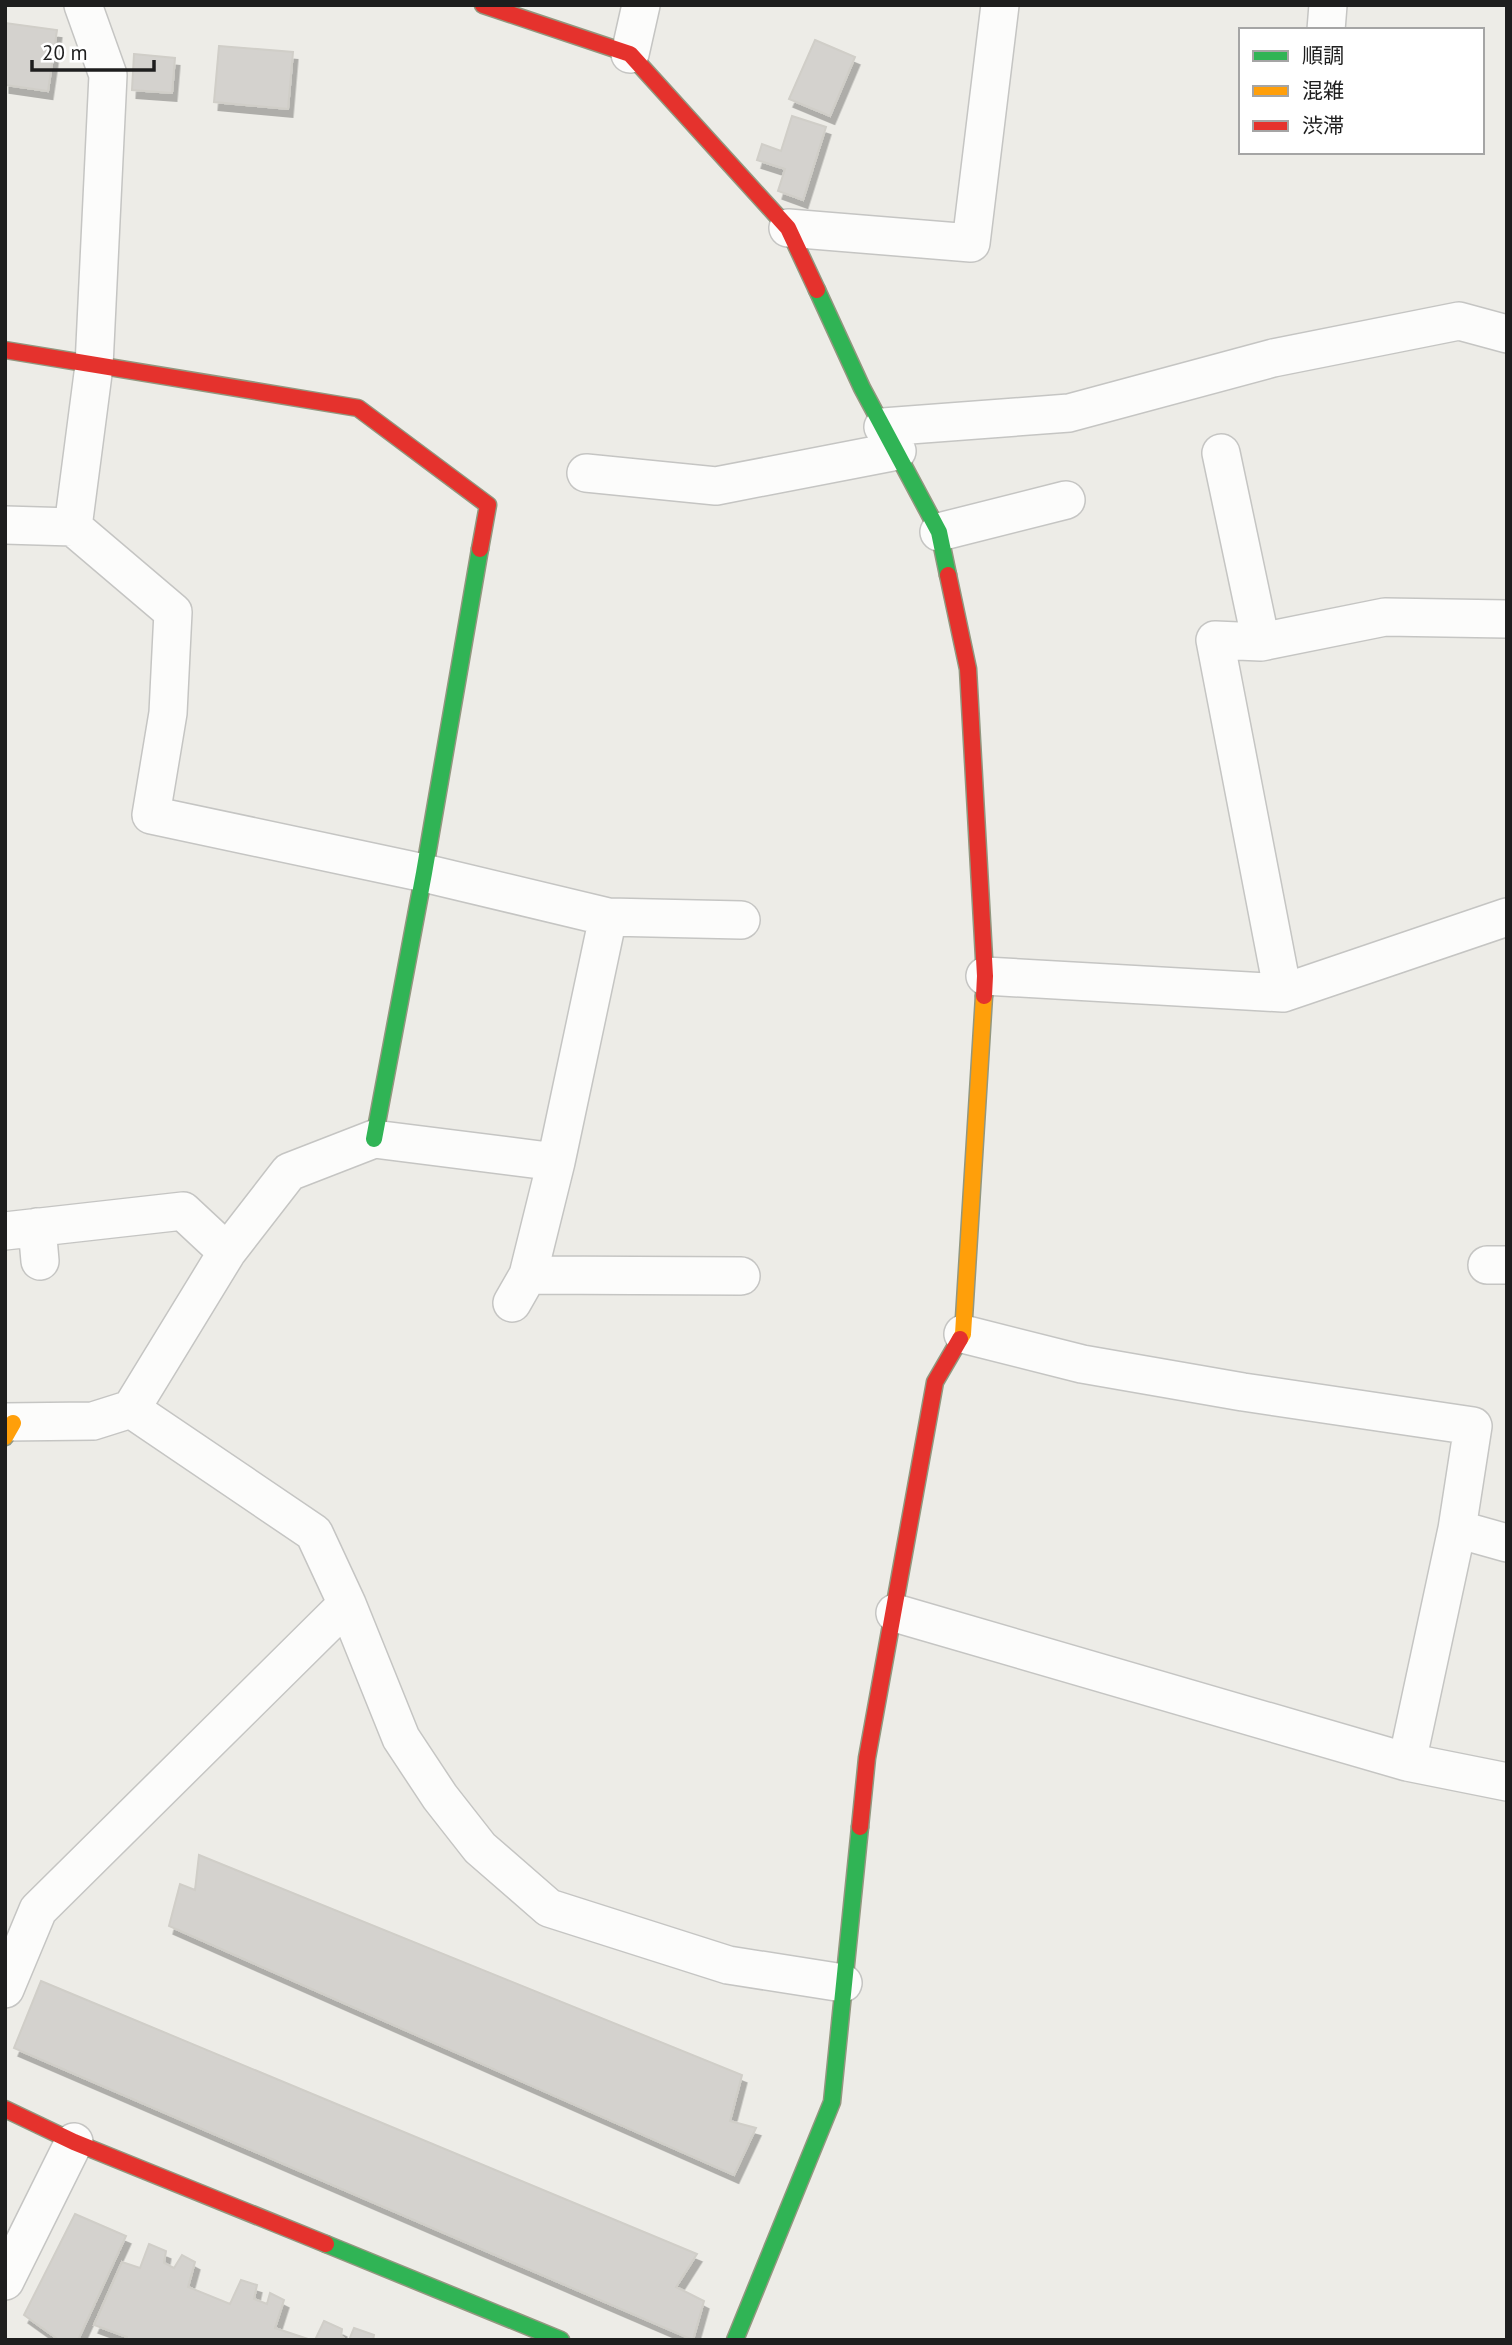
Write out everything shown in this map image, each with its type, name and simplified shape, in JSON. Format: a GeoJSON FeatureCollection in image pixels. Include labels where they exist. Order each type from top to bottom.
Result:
{"type":"FeatureCollection","features":[{"type":"Feature","properties":{"kind":"street"},"geometry":{"type":"LineString","coordinates":[[73,527],[94,366],[108,75],[83,5]]}},
{"type":"Feature","properties":{"kind":"street"},"geometry":{"type":"LineString","coordinates":[[483,5],[630,54],[788,228],[862,388],[939,532],[968,669],[985,976],[963,1334],[935,1382],[867,1758],[832,2102],[734,2340]]}},
{"type":"Feature","properties":{"kind":"street"},"geometry":{"type":"LineString","coordinates":[[630,54],[642,5]]}},
{"type":"Feature","properties":{"kind":"street"},"geometry":{"type":"LineString","coordinates":[[788,228],[971,243],[1000,5]]}},
{"type":"Feature","properties":{"kind":"street"},"geometry":{"type":"LineString","coordinates":[[1326,28],[1328,5]]}},
{"type":"Feature","properties":{"kind":"street"},"geometry":{"type":"LineString","coordinates":[[586,473],[716,486],[890,439],[1069,413],[1273,358],[1460,321],[1507,334]]}},
{"type":"Feature","properties":{"kind":"street"},"geometry":{"type":"LineString","coordinates":[[5,350],[358,408],[488,505],[424,873],[374,1139]]}},
{"type":"Feature","properties":{"kind":"street"},"geometry":{"type":"LineString","coordinates":[[1221,453],[1261,642]]}},
{"type":"Feature","properties":{"kind":"street"},"geometry":{"type":"LineString","coordinates":[[939,532],[1066,500]]}},
{"type":"Feature","properties":{"kind":"street"},"geometry":{"type":"LineString","coordinates":[[5,525],[73,527],[173,612],[167,713],[151,816],[424,873],[608,917],[741,920]]}},
{"type":"Feature","properties":{"kind":"street"},"geometry":{"type":"LineString","coordinates":[[1283,993],[1215,640],[1261,642],[1385,617],[1507,619]]}},
{"type":"Feature","properties":{"kind":"street"},"geometry":{"type":"LineString","coordinates":[[608,917],[556,1162],[520,1289],[741,1276]]}},
{"type":"Feature","properties":{"kind":"street"},"geometry":{"type":"LineString","coordinates":[[985,976],[1283,993],[1507,917]]}},
{"type":"Feature","properties":{"kind":"street"},"geometry":{"type":"LineString","coordinates":[[8,1427],[93,1421],[131,1409],[227,1252],[289,1172],[374,1139],[556,1162]]}},
{"type":"Feature","properties":{"kind":"street"},"geometry":{"type":"LineString","coordinates":[[27,1240],[183,1211],[227,1252]]}},
{"type":"Feature","properties":{"kind":"street"},"geometry":{"type":"LineString","coordinates":[[963,1334],[1082,1363],[1242,1392],[1473,1426],[1457,1529],[1407,1762]]}},
{"type":"Feature","properties":{"kind":"street"},"geometry":{"type":"LineString","coordinates":[[131,1409],[314,1533],[347,1604],[401,1738],[440,1797],[480,1848],[549,1908],[728,1965],[843,1983]]}},
{"type":"Feature","properties":{"kind":"street"},"geometry":{"type":"LineString","coordinates":[[1457,1529],[1507,1543]]}},
{"type":"Feature","properties":{"kind":"street"},"geometry":{"type":"LineString","coordinates":[[5,1989],[38,1910],[347,1604]]}},
{"type":"Feature","properties":{"kind":"street"},"geometry":{"type":"LineString","coordinates":[[895,1613],[1407,1762],[1507,1782]]}},
{"type":"Feature","properties":{"kind":"street"},"geometry":{"type":"LineString","coordinates":[[5,2109],[74,2142],[561,2340]]}},
{"type":"Feature","properties":{"kind":"street"},"geometry":{"type":"LineString","coordinates":[[5,2281],[74,2142]]}},
{"type":"Feature","properties":{"kind":"building"},"geometry":{"type":"Polygon","coordinates":[[[5,23],[57,30],[48,91],[5,85],[5,23]]]}},
{"type":"Feature","properties":{"kind":"building"},"geometry":{"type":"Polygon","coordinates":[[[815,40],[855,57],[830,116],[789,99],[815,40]]]}},
{"type":"Feature","properties":{"kind":"building"},"geometry":{"type":"Polygon","coordinates":[[[219,46],[293,52],[288,109],[214,102],[219,46]]]}},
{"type":"Feature","properties":{"kind":"building"},"geometry":{"type":"Polygon","coordinates":[[[134,54],[175,58],[172,93],[132,90],[134,54]]]}},
{"type":"Feature","properties":{"kind":"building"},"geometry":{"type":"Polygon","coordinates":[[[792,116],[826,127],[803,200],[778,191],[785,169],[757,160],[762,144],[781,151],[792,116]]]}},
{"type":"Feature","properties":{"kind":"building"},"geometry":{"type":"Polygon","coordinates":[[[199,1855],[742,2075],[730,2121],[756,2128],[734,2175],[169,1926],[180,1884],[195,1890],[199,1855]]]}},
{"type":"Feature","properties":{"kind":"building"},"geometry":{"type":"Polygon","coordinates":[[[41,1981],[697,2254],[676,2287],[704,2301],[693,2340],[14,2048],[41,1981]]]}},
{"type":"Feature","properties":{"kind":"building"},"geometry":{"type":"Polygon","coordinates":[[[75,2214],[126,2236],[78,2340],[59,2340],[24,2315],[75,2214]]]}},
{"type":"Feature","properties":{"kind":"building"},"geometry":{"type":"Polygon","coordinates":[[[149,2244],[166,2251],[164,2263],[174,2268],[182,2255],[195,2262],[188,2287],[230,2304],[241,2280],[257,2285],[254,2299],[267,2304],[270,2293],[284,2300],[275,2328],[311,2340],[127,2340],[127,2337],[94,2325],[122,2262],[140,2268],[149,2244]]]}},
{"type":"Feature","properties":{"kind":"building"},"geometry":{"type":"Polygon","coordinates":[[[324,2321],[342,2329],[341,2336],[346,2340],[315,2340],[324,2321]]]}},
{"type":"Feature","properties":{"kind":"building"},"geometry":{"type":"Polygon","coordinates":[[[354,2328],[374,2335],[373,2340],[349,2340],[354,2328]]]}},
{"type":"Feature","properties":{"kind":"traffic: fast"},"geometry":{"type":"LineString","coordinates":[[817,290],[862,388],[939,532],[948,575]]}},
{"type":"Feature","properties":{"kind":"traffic: fast"},"geometry":{"type":"LineString","coordinates":[[374,1139],[424,873],[480,549]]}},
{"type":"Feature","properties":{"kind":"traffic: fast"},"geometry":{"type":"LineString","coordinates":[[735,2340],[832,2102],[860,1827]]}},
{"type":"Feature","properties":{"kind":"traffic: fast"},"geometry":{"type":"LineString","coordinates":[[326,2244],[561,2340]]}},
{"type":"Feature","properties":{"kind":"traffic: slow"},"geometry":{"type":"LineString","coordinates":[[960,1339],[963,1334],[984,996]]}},
{"type":"Feature","properties":{"kind":"traffic: slow"},"geometry":{"type":"LineString","coordinates":[[5,1437],[13,1423]]}},
{"type":"Feature","properties":{"kind":"traffic: jam"},"geometry":{"type":"LineString","coordinates":[[483,5],[630,54],[788,228],[817,290]]}},
{"type":"Feature","properties":{"kind":"traffic: jam"},"geometry":{"type":"LineString","coordinates":[[5,350],[358,408],[488,505],[480,549]]}},
{"type":"Feature","properties":{"kind":"traffic: jam"},"geometry":{"type":"LineString","coordinates":[[948,575],[968,669],[984,996]]}},
{"type":"Feature","properties":{"kind":"traffic: jam"},"geometry":{"type":"LineString","coordinates":[[860,1827],[867,1758],[935,1382],[960,1339]]}},
{"type":"Feature","properties":{"kind":"traffic: jam"},"geometry":{"type":"LineString","coordinates":[[5,2109],[74,2142],[326,2244]]}}]}
